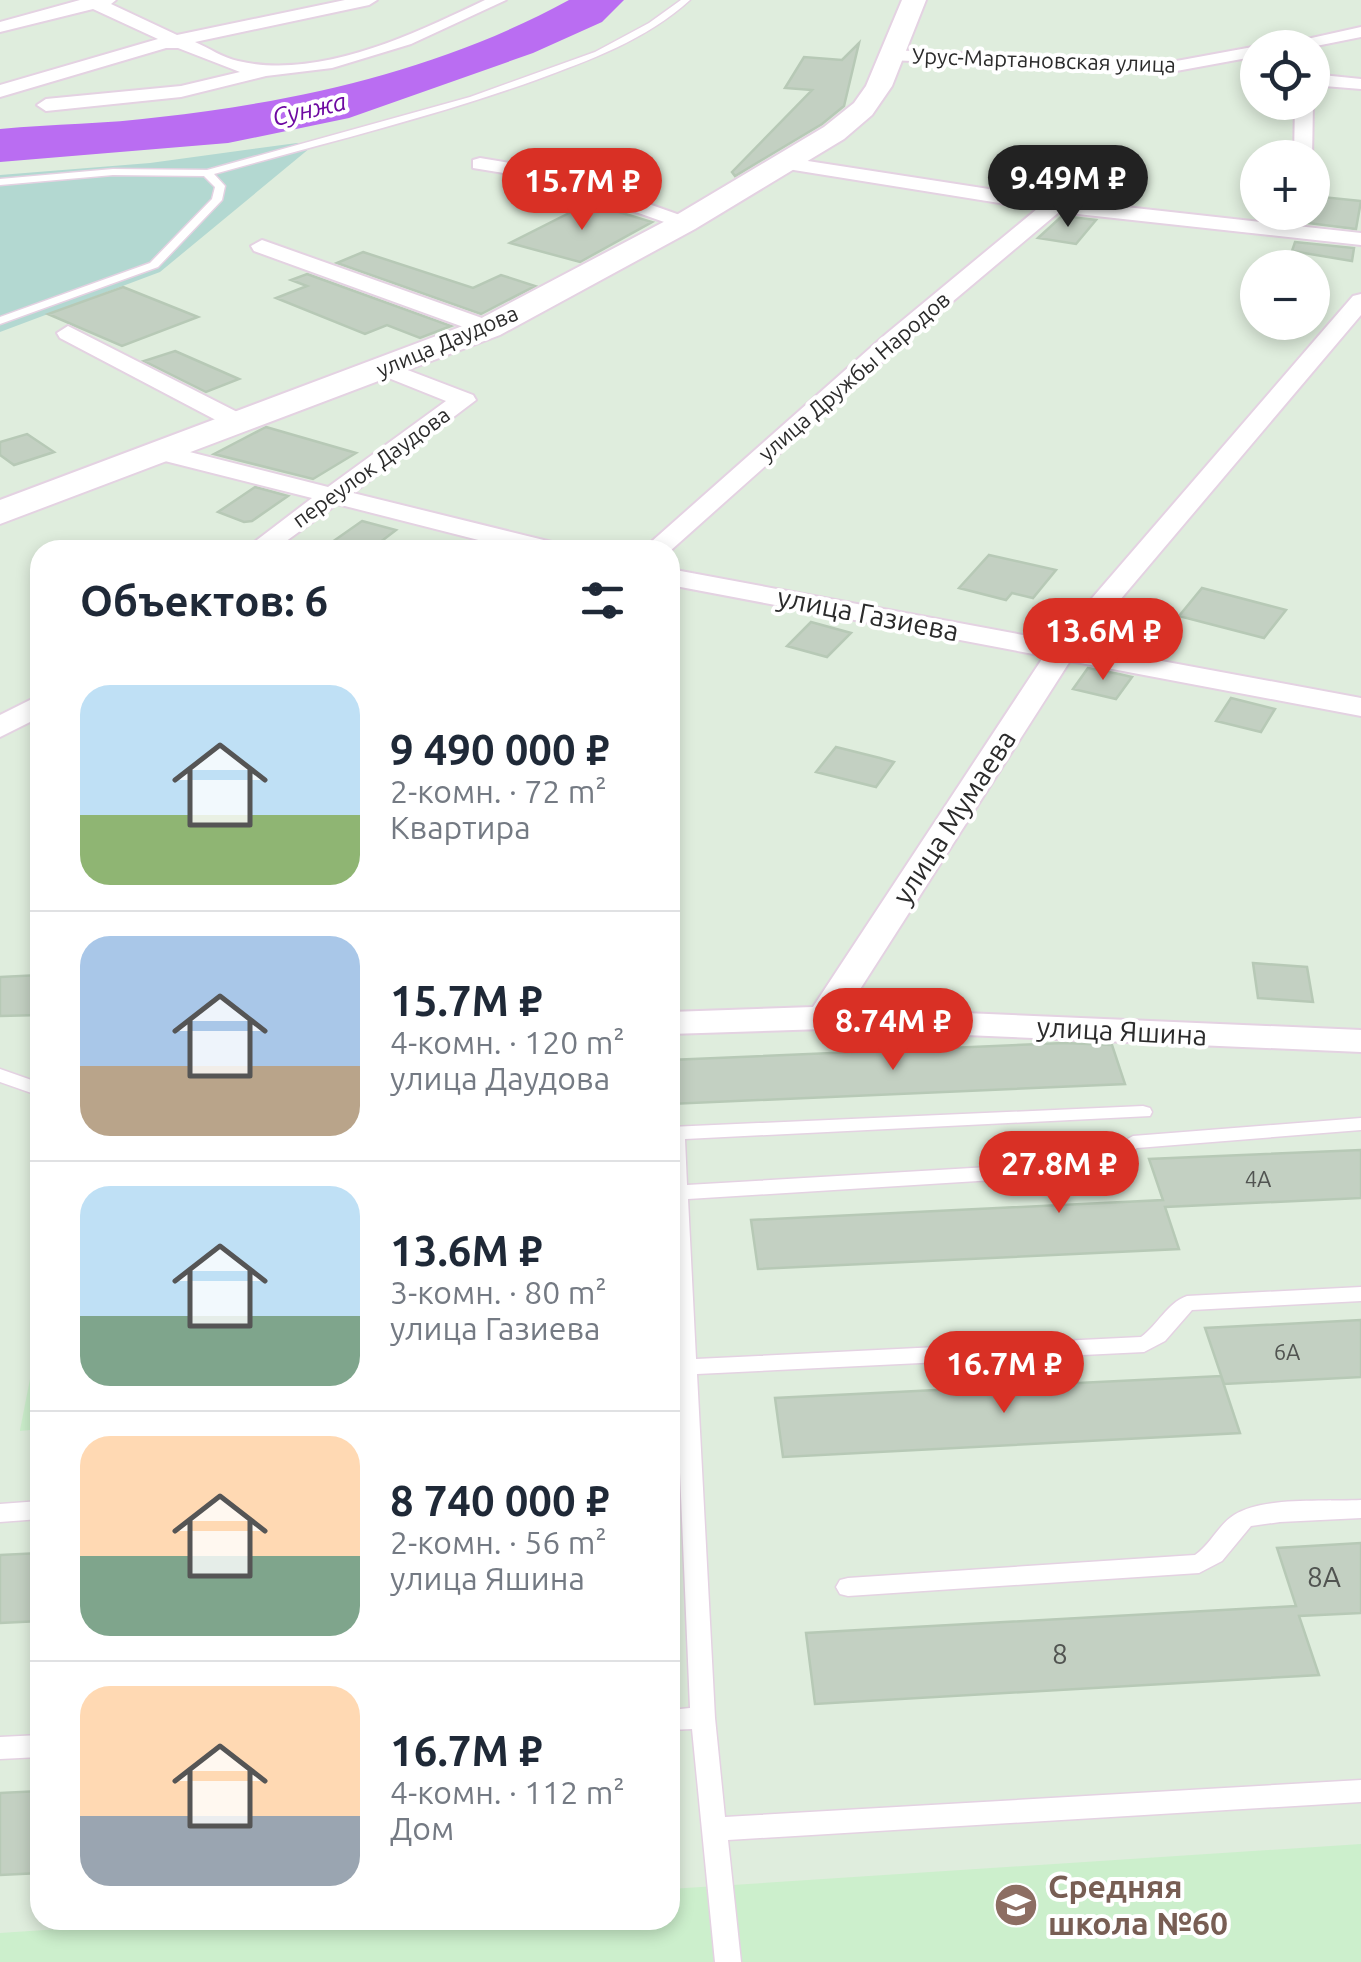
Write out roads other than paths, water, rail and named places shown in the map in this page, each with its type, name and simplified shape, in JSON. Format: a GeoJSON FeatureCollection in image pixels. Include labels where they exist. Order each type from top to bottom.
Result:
{"type":"FeatureCollection","features":[{"type":"Feature","properties":{"kind":"street"},"geometry":{"type":"LineString","coordinates":[[0,91],[175,41],[369,0]]}},
{"type":"Feature","properties":{"kind":"street"},"geometry":{"type":"LineString","coordinates":[[46,106],[220,83],[265,69],[381,50],[420,38],[498,0]]}},
{"type":"Feature","properties":{"kind":"street","name":"улица Даудова"},"geometry":{"type":"LineString","coordinates":[[0,513],[488,328],[684,223],[834,133],[863,109],[879,86],[914,0]]}},
{"type":"Feature","properties":{"kind":"street"},"geometry":{"type":"LineString","coordinates":[[0,28],[97,1],[235,66],[265,69]]}},
{"type":"Feature","properties":{"kind":"street"},"geometry":{"type":"LineString","coordinates":[[1330,38],[1361,32]]}},
{"type":"Feature","properties":{"kind":"street","name":"Урус-Мартановская улица"},"geometry":{"type":"LineString","coordinates":[[890,56],[1172,67],[1240,54]]}},
{"type":"Feature","properties":{"kind":"street"},"geometry":{"type":"LineString","coordinates":[[1172,67],[1240,73]]}},
{"type":"Feature","properties":{"kind":"street"},"geometry":{"type":"LineString","coordinates":[[1330,81],[1361,84]]}},
{"type":"Feature","properties":{"kind":"street"},"geometry":{"type":"LineString","coordinates":[[480,164],[546,174],[684,223]]}},
{"type":"Feature","properties":{"kind":"street"},"geometry":{"type":"LineString","coordinates":[[782,164],[1054,205],[1240,218]]}},
{"type":"Feature","properties":{"kind":"street","name":"улица Дружбы Народов"},"geometry":{"type":"LineString","coordinates":[[667,540],[1054,205]]}},
{"type":"Feature","properties":{"kind":"street"},"geometry":{"type":"LineString","coordinates":[[1322,230],[1361,239]]}},
{"type":"Feature","properties":{"kind":"street"},"geometry":{"type":"LineString","coordinates":[[262,246],[488,328]]}},
{"type":"Feature","properties":{"kind":"street","name":"улица Мумаева"},"geometry":{"type":"LineString","coordinates":[[824,1018],[1062,650],[1361,301]]}},
{"type":"Feature","properties":{"kind":"street"},"geometry":{"type":"LineString","coordinates":[[68,333],[240,423]]}},
{"type":"Feature","properties":{"kind":"street","name":"переулок Даудова"},"geometry":{"type":"LineString","coordinates":[[270,540],[464,400],[384,368]]}},
{"type":"Feature","properties":{"kind":"street"},"geometry":{"type":"LineString","coordinates":[[162,453],[508,540]]}},
{"type":"Feature","properties":{"kind":"street","name":"улица Газиева"},"geometry":{"type":"LineString","coordinates":[[680,578],[1361,707]]}},
{"type":"Feature","properties":{"kind":"street"},"geometry":{"type":"LineString","coordinates":[[0,728],[30,710]]}},
{"type":"Feature","properties":{"kind":"street","name":"улица Яшина"},"geometry":{"type":"LineString","coordinates":[[680,1023],[824,1018],[1361,1042]]}},
{"type":"Feature","properties":{"kind":"lane"},"geometry":{"type":"LineString","coordinates":[[0,182],[62,174],[207,173],[472,99],[598,54],[652,25],[686,0]]}},
{"type":"Feature","properties":{"kind":"lane"},"geometry":{"type":"LineString","coordinates":[[0,321],[154,265],[218,200],[220,186],[207,173]]}},
{"type":"Feature","properties":{"kind":"lane"},"geometry":{"type":"LineString","coordinates":[[0,1076],[30,1086]]}},
{"type":"Feature","properties":{"kind":"lane"},"geometry":{"type":"LineString","coordinates":[[680,1133],[1143,1112]]}},
{"type":"Feature","properties":{"kind":"lane"},"geometry":{"type":"LineString","coordinates":[[680,1193],[1092,1167],[1134,1142],[1361,1124]]}},
{"type":"Feature","properties":{"kind":"lane"},"geometry":{"type":"LineString","coordinates":[[680,1280],[686,1367],[680,1472],[728,1962]]}},
{"type":"Feature","properties":{"kind":"lane"},"geometry":{"type":"LineString","coordinates":[[686,1367],[1144,1344],[1160,1336],[1172,1314],[1187,1303],[1361,1294]]}},
{"type":"Feature","properties":{"kind":"lane"},"geometry":{"type":"LineString","coordinates":[[848,1588],[1199,1564],[1217,1555],[1233,1527],[1248,1516],[1361,1509]]}},
{"type":"Feature","properties":{"kind":"lane"},"geometry":{"type":"LineString","coordinates":[[0,1513],[30,1511]]}},
{"type":"Feature","properties":{"kind":"lane"},"geometry":{"type":"LineString","coordinates":[[680,1719],[703,1718]]}},
{"type":"Feature","properties":{"kind":"lane"},"geometry":{"type":"LineString","coordinates":[[0,1748],[30,1746]]}},
{"type":"Feature","properties":{"kind":"lane"},"geometry":{"type":"LineString","coordinates":[[714,1829],[1361,1791]]}},
{"type":"Feature","properties":{"kind":"water","name":"Сунжа"},"geometry":{"type":"Polygon","coordinates":[[[569,0],[624,0],[602,22],[533,53],[349,118],[228,143],[0,162],[0,129],[160,117],[319,91],[472,45],[569,0]]]}},
{"type":"Feature","properties":{"kind":"place","name":"Средняя школа №60"},"geometry":{"type":"Point","coordinates":[1016,1905]}}]}
